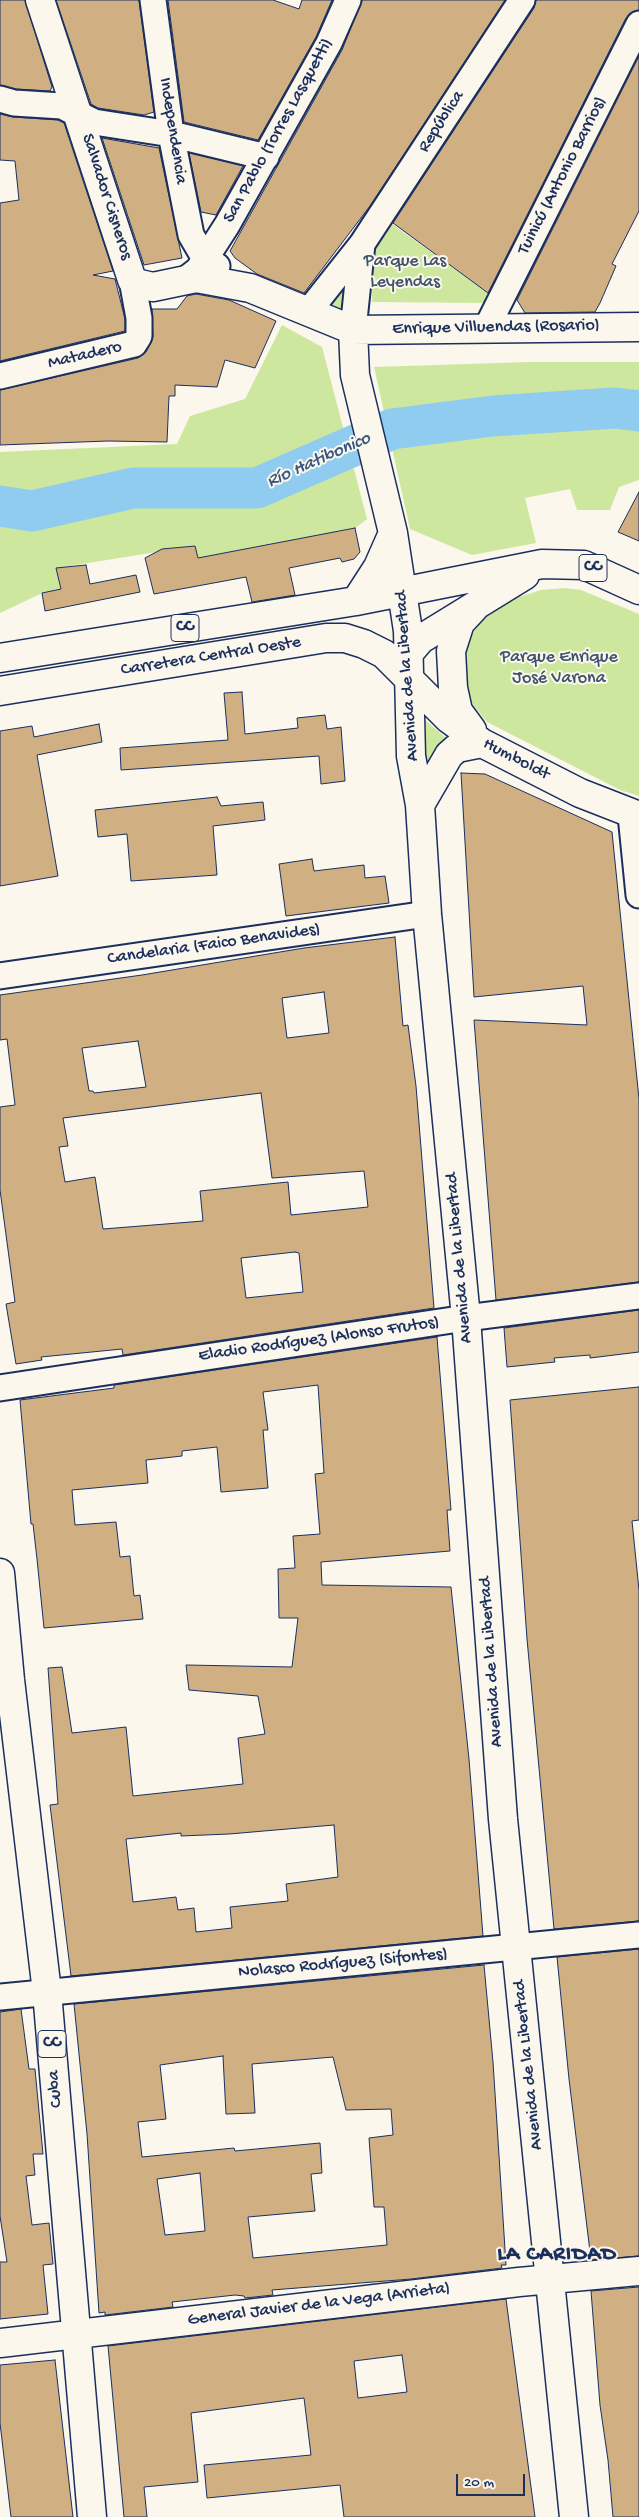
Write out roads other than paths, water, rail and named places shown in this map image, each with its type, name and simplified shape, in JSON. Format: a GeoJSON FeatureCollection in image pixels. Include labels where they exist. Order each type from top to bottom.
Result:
{"type":"FeatureCollection","features":[{"type":"Feature","properties":{"kind":"main road","name":"Salvador Cisneros"},"geometry":{"type":"LineString","coordinates":[[40,0],[72,108],[132,280],[153,287],[196,278],[250,288]]}},
{"type":"Feature","properties":{"kind":"main road","name":"Independencia"},"geometry":{"type":"LineString","coordinates":[[250,288],[353,330]]}},
{"type":"Feature","properties":{"kind":"main road"},"geometry":{"type":"LineString","coordinates":[[308,312],[327,327],[340,342],[355,374]]}},
{"type":"Feature","properties":{"kind":"main road","name":"Enrique Villuendas (Rosario)"},"geometry":{"type":"LineString","coordinates":[[353,330],[487,327],[639,327]]}},
{"type":"Feature","properties":{"kind":"main road","name":"República"},"geometry":{"type":"LineString","coordinates":[[353,330],[355,374]]}},
{"type":"Feature","properties":{"kind":"main road","name":"Avenida de la Libertad"},"geometry":{"type":"LineString","coordinates":[[355,374],[391,525],[403,591],[409,666],[411,756],[420,805],[427,914],[466,1318],[503,1819],[574,2517]]}},
{"type":"Feature","properties":{"kind":"main road"},"geometry":{"type":"LineString","coordinates":[[356,601],[378,567],[391,525]]}},
{"type":"Feature","properties":{"kind":"main road"},"geometry":{"type":"LineString","coordinates":[[409,666],[422,638],[542,564]]}},
{"type":"Feature","properties":{"kind":"main road","name":"CC"},"geometry":{"type":"LineString","coordinates":[[403,591],[542,564],[584,565],[639,590]]}},
{"type":"Feature","properties":{"kind":"main road","name":"Carretera Central Oeste"},"geometry":{"type":"LineString","coordinates":[[7,657],[356,601],[403,591]]}},
{"type":"Feature","properties":{"kind":"main road"},"geometry":{"type":"LineString","coordinates":[[478,603],[460,623],[451,651],[453,688],[458,711],[482,743]]}},
{"type":"Feature","properties":{"kind":"main road","name":"Carretera Central Oeste"},"geometry":{"type":"LineString","coordinates":[[0,691],[326,638],[345,638],[364,644],[409,666]]}},
{"type":"Feature","properties":{"kind":"main road","name":"Humboldt"},"geometry":{"type":"LineString","coordinates":[[409,666],[449,719],[482,743],[580,793],[635,816]]}},
{"type":"Feature","properties":{"kind":"main road","name":"Avenida de la Libertad"},"geometry":{"type":"LineString","coordinates":[[420,805],[449,755],[457,748],[482,743]]}},
{"type":"Feature","properties":{"kind":"main road","name":"Cuba"},"geometry":{"type":"LineString","coordinates":[[0,1573],[10,1680],[47,1992],[78,2334],[92,2517]]}},
{"type":"Feature","properties":{"kind":"main road","name":"General Javier de la Vega (Arrieta)"},"geometry":{"type":"LineString","coordinates":[[0,2343],[550,2278],[639,2271]]}},
{"type":"Feature","properties":{"kind":"street","name":"Independencia"},"geometry":{"type":"LineString","coordinates":[[152,0],[171,134],[191,235],[204,258],[250,288]]}},
{"type":"Feature","properties":{"kind":"street","name":"San Pablo (Torres Lasquetti)"},"geometry":{"type":"LineString","coordinates":[[204,258],[227,225],[266,157],[329,43],[348,0]]}},
{"type":"Feature","properties":{"kind":"street","name":"República"},"geometry":{"type":"LineString","coordinates":[[308,312],[362,244],[522,0]]}},
{"type":"Feature","properties":{"kind":"street","name":"Tuinicú (Antonio Barrios)"},"geometry":{"type":"LineString","coordinates":[[487,327],[639,24]]}},
{"type":"Feature","properties":{"kind":"street"},"geometry":{"type":"LineString","coordinates":[[0,99],[14,103],[72,108],[94,122],[171,134],[266,157]]}},
{"type":"Feature","properties":{"kind":"street","name":"República"},"geometry":{"type":"LineString","coordinates":[[353,330],[356,286],[362,244]]}},
{"type":"Feature","properties":{"kind":"street"},"geometry":{"type":"LineString","coordinates":[[184,280],[198,270],[204,258]]}},
{"type":"Feature","properties":{"kind":"street","name":"Matadero"},"geometry":{"type":"LineString","coordinates":[[0,376],[134,344],[139,336],[139,318],[132,280]]}},
{"type":"Feature","properties":{"kind":"street"},"geometry":{"type":"LineString","coordinates":[[635,816],[639,895]]}},
{"type":"Feature","properties":{"kind":"street","name":"Candelaria (Faico Benavides)"},"geometry":{"type":"LineString","coordinates":[[0,976],[427,914]]}},
{"type":"Feature","properties":{"kind":"street","name":"Eladio Rodríguez (Alonso Frutos)"},"geometry":{"type":"LineString","coordinates":[[0,1388],[466,1318],[639,1296]]}},
{"type":"Feature","properties":{"kind":"street","name":"Nolasco Rodríguez (Sifontes)"},"geometry":{"type":"LineString","coordinates":[[0,1997],[639,1935]]}},
{"type":"Feature","properties":{"kind":"waterway","name":"Río Hatibonico"},"geometry":{"type":"LineString","coordinates":[[0,506],[32,511],[133,488],[257,488],[392,429],[493,416],[615,408],[639,411]]}},
{"type":"Feature","properties":{"kind":"district","name":"LA CARIDAD"},"geometry":{"type":"Point","coordinates":[557,2256]}},
{"type":"Feature","properties":{"kind":"park label","name":"Parque Las Leyendas"},"geometry":{"type":"Point","coordinates":[405,272]}},
{"type":"Feature","properties":{"kind":"park label","name":"Parque Enrique José Varona"},"geometry":{"type":"Point","coordinates":[559,668]}}]}
